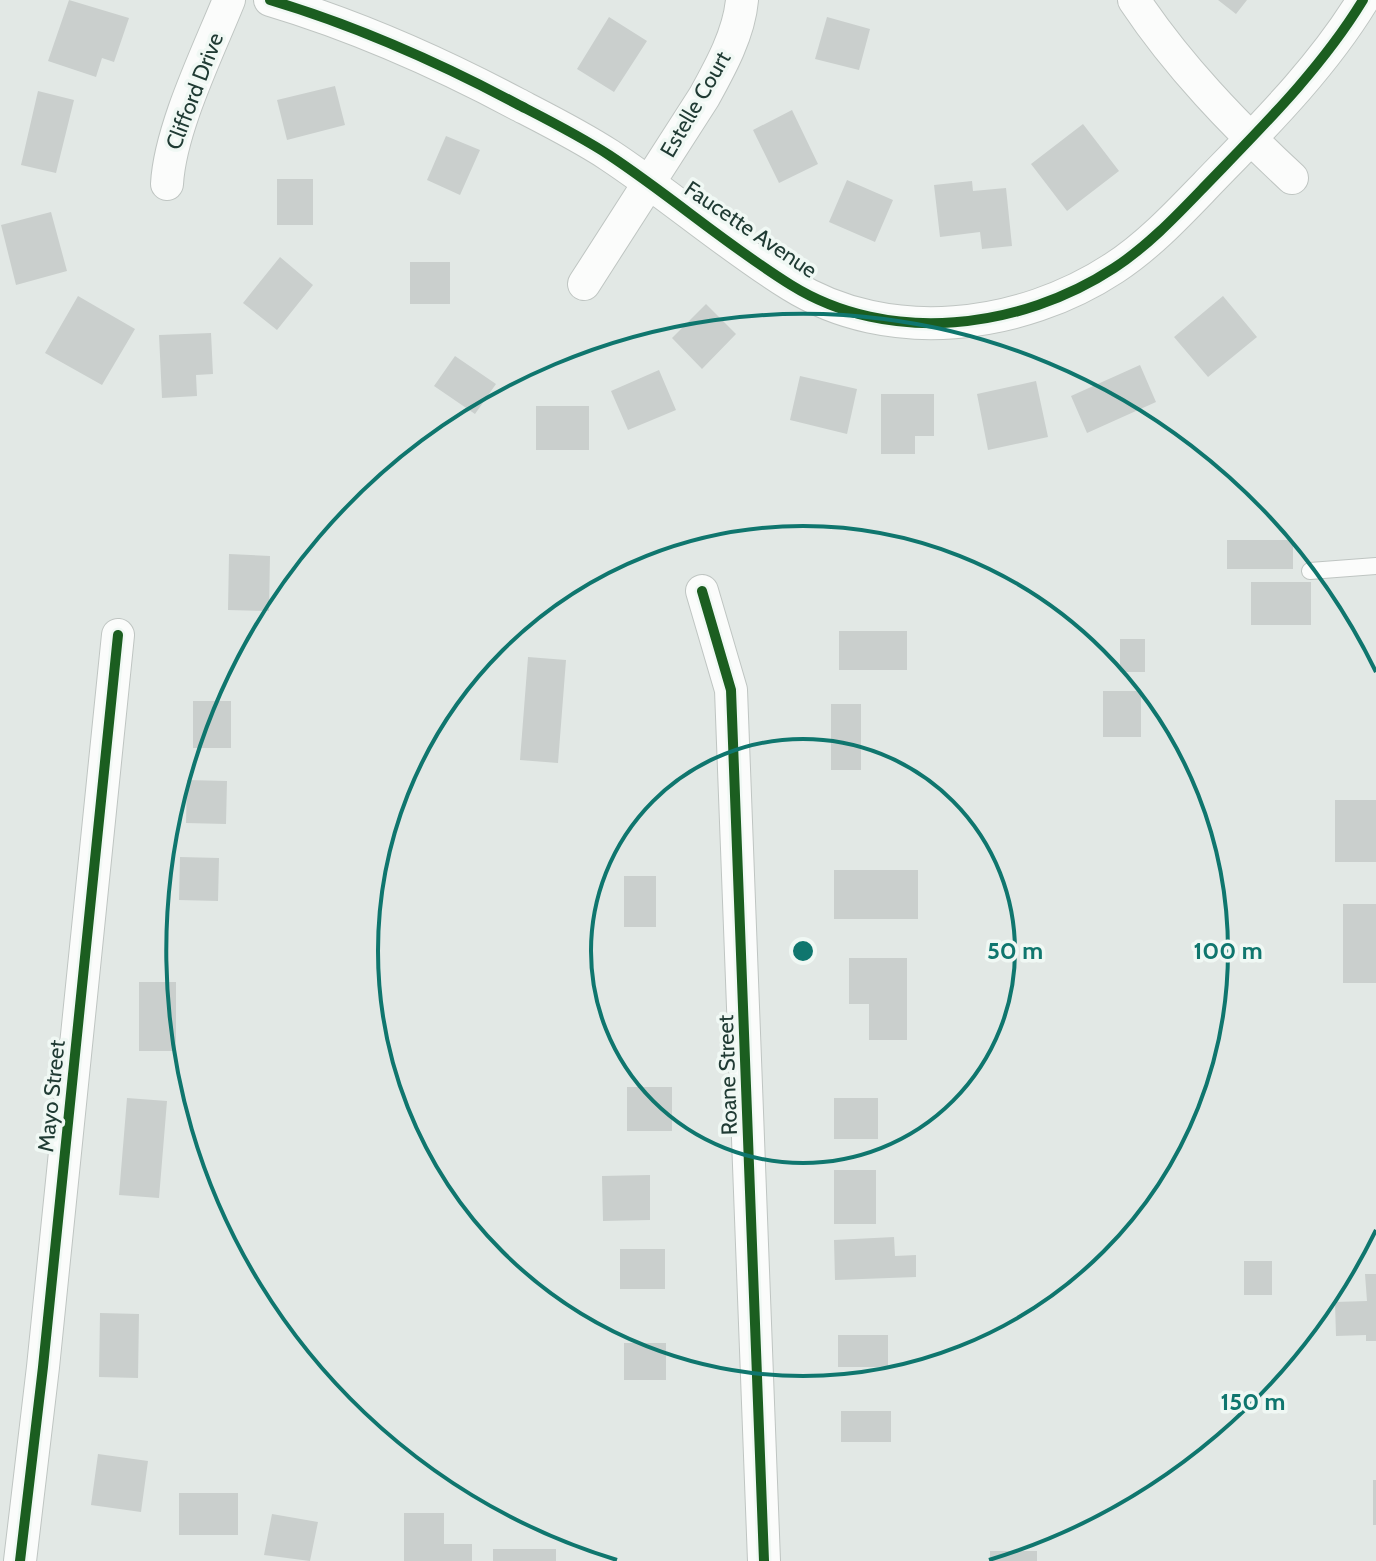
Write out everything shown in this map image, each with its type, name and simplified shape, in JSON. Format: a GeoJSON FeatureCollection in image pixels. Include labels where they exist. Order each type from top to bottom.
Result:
{"type":"FeatureCollection","features":[{"type":"Feature","properties":{"kind":"street","name":"Clifford Drive"},"geometry":{"type":"LineString","coordinates":[[167,184],[168,161],[229,0]]}},
{"type":"Feature","properties":{"kind":"street","name":"Faucette Avenue"},"geometry":{"type":"LineString","coordinates":[[270,0],[368,33],[449,68],[567,130],[607,154],[803,291],[856,312],[915,322],[948,323],[1013,315],[1041,306],[1113,269],[1136,253],[1188,204],[1316,66],[1363,0]]}},
{"type":"Feature","properties":{"kind":"street","name":"Estelle Court"},"geometry":{"type":"LineString","coordinates":[[584,284],[704,97],[721,66],[742,0]]}},
{"type":"Feature","properties":{"kind":"street"},"geometry":{"type":"LineString","coordinates":[[1134,0],[1185,68],[1250,139],[1292,178]]}},
{"type":"Feature","properties":{"kind":"street","name":"Roane Street"},"geometry":{"type":"LineString","coordinates":[[702,591],[731,690],[764,1561]]}},
{"type":"Feature","properties":{"kind":"street","name":"Mayo Street"},"geometry":{"type":"LineString","coordinates":[[20,1561],[43,1367],[118,635]]}},
{"type":"Feature","properties":{"kind":"lane"},"geometry":{"type":"LineString","coordinates":[[1310,571],[1376,566]]}},
{"type":"Feature","properties":{"kind":"building"},"geometry":{"type":"Polygon","coordinates":[[[69,0],[129,18],[114,62],[102,58],[96,77],[48,61],[69,0]]]}},
{"type":"Feature","properties":{"kind":"building"},"geometry":{"type":"Polygon","coordinates":[[[1218,0],[1247,0],[1236,14],[1218,0]]]}},
{"type":"Feature","properties":{"kind":"building"},"geometry":{"type":"Polygon","coordinates":[[[609,17],[647,41],[614,92],[577,69],[609,17]]]}},
{"type":"Feature","properties":{"kind":"building"},"geometry":{"type":"Polygon","coordinates":[[[827,17],[870,29],[859,70],[815,59],[827,17]]]}},
{"type":"Feature","properties":{"kind":"building"},"geometry":{"type":"Polygon","coordinates":[[[335,86],[345,125],[287,140],[277,100],[335,86]]]}},
{"type":"Feature","properties":{"kind":"building"},"geometry":{"type":"Polygon","coordinates":[[[38,91],[74,100],[56,173],[21,165],[38,91]]]}},
{"type":"Feature","properties":{"kind":"building"},"geometry":{"type":"Polygon","coordinates":[[[792,110],[818,164],[779,183],[753,130],[792,110]]]}},
{"type":"Feature","properties":{"kind":"building"},"geometry":{"type":"Polygon","coordinates":[[[1083,124],[1119,171],[1067,211],[1031,164],[1083,124]]]}},
{"type":"Feature","properties":{"kind":"building"},"geometry":{"type":"Polygon","coordinates":[[[446,136],[480,150],[460,195],[427,180],[446,136]]]}},
{"type":"Feature","properties":{"kind":"building"},"geometry":{"type":"Polygon","coordinates":[[[277,179],[313,179],[313,225],[277,225],[277,179]]]}},
{"type":"Feature","properties":{"kind":"building"},"geometry":{"type":"Polygon","coordinates":[[[847,180],[893,200],[875,242],[829,222],[847,180]]]}},
{"type":"Feature","properties":{"kind":"building"},"geometry":{"type":"Polygon","coordinates":[[[972,181],[973,191],[1006,188],[1012,246],[982,249],[980,232],[940,237],[934,185],[972,181]]]}},
{"type":"Feature","properties":{"kind":"building"},"geometry":{"type":"Polygon","coordinates":[[[51,212],[67,271],[16,285],[1,225],[51,212]]]}},
{"type":"Feature","properties":{"kind":"building"},"geometry":{"type":"Polygon","coordinates":[[[280,257],[313,285],[277,330],[243,303],[280,257]]]}},
{"type":"Feature","properties":{"kind":"building"},"geometry":{"type":"Polygon","coordinates":[[[410,262],[450,262],[450,304],[410,304],[410,262]]]}},
{"type":"Feature","properties":{"kind":"building"},"geometry":{"type":"Polygon","coordinates":[[[78,296],[135,329],[102,385],[45,353],[78,296]]]}},
{"type":"Feature","properties":{"kind":"building"},"geometry":{"type":"Polygon","coordinates":[[[1223,296],[1257,337],[1208,377],[1174,337],[1223,296]]]}},
{"type":"Feature","properties":{"kind":"building"},"geometry":{"type":"Polygon","coordinates":[[[706,304],[736,334],[702,369],[672,338],[706,304]]]}},
{"type":"Feature","properties":{"kind":"building"},"geometry":{"type":"Polygon","coordinates":[[[211,333],[213,374],[196,375],[197,396],[162,398],[159,335],[211,333]]]}},
{"type":"Feature","properties":{"kind":"building"},"geometry":{"type":"Polygon","coordinates":[[[455,356],[496,384],[475,414],[434,386],[455,356]]]}},
{"type":"Feature","properties":{"kind":"building"},"geometry":{"type":"Polygon","coordinates":[[[1140,365],[1156,402],[1087,433],[1071,396],[1140,365]]]}},
{"type":"Feature","properties":{"kind":"building"},"geometry":{"type":"Polygon","coordinates":[[[659,370],[676,410],[628,430],[611,391],[659,370]]]}},
{"type":"Feature","properties":{"kind":"building"},"geometry":{"type":"Polygon","coordinates":[[[800,376],[857,389],[847,434],[790,420],[800,376]]]}},
{"type":"Feature","properties":{"kind":"building"},"geometry":{"type":"Polygon","coordinates":[[[1036,381],[1048,437],[988,450],[977,394],[1036,381]]]}},
{"type":"Feature","properties":{"kind":"building"},"geometry":{"type":"Polygon","coordinates":[[[881,394],[934,394],[934,436],[915,436],[915,454],[881,454],[881,394]]]}},
{"type":"Feature","properties":{"kind":"building"},"geometry":{"type":"Polygon","coordinates":[[[536,406],[589,406],[589,450],[536,450],[536,406]]]}},
{"type":"Feature","properties":{"kind":"building"},"geometry":{"type":"Polygon","coordinates":[[[1227,540],[1293,540],[1293,569],[1227,569],[1227,540]]]}},
{"type":"Feature","properties":{"kind":"building"},"geometry":{"type":"Polygon","coordinates":[[[229,554],[270,556],[269,611],[228,610],[229,554]]]}},
{"type":"Feature","properties":{"kind":"building"},"geometry":{"type":"Polygon","coordinates":[[[1251,582],[1311,582],[1311,625],[1251,625],[1251,582]]]}},
{"type":"Feature","properties":{"kind":"building"},"geometry":{"type":"Polygon","coordinates":[[[839,631],[907,631],[907,670],[839,670],[839,631]]]}},
{"type":"Feature","properties":{"kind":"building"},"geometry":{"type":"Polygon","coordinates":[[[1120,639],[1145,639],[1145,672],[1120,672],[1120,639]]]}},
{"type":"Feature","properties":{"kind":"building"},"geometry":{"type":"Polygon","coordinates":[[[528,657],[566,660],[558,763],[520,760],[528,657]]]}},
{"type":"Feature","properties":{"kind":"building"},"geometry":{"type":"Polygon","coordinates":[[[1103,691],[1141,691],[1141,737],[1103,737],[1103,691]]]}},
{"type":"Feature","properties":{"kind":"building"},"geometry":{"type":"Polygon","coordinates":[[[193,701],[231,701],[231,748],[193,748],[193,701]]]}},
{"type":"Feature","properties":{"kind":"building"},"geometry":{"type":"Polygon","coordinates":[[[831,704],[861,704],[861,770],[831,770],[831,704]]]}},
{"type":"Feature","properties":{"kind":"building"},"geometry":{"type":"Polygon","coordinates":[[[187,780],[227,781],[226,824],[186,823],[187,780]]]}},
{"type":"Feature","properties":{"kind":"building"},"geometry":{"type":"Polygon","coordinates":[[[1335,800],[1376,800],[1376,862],[1335,862],[1335,800]]]}},
{"type":"Feature","properties":{"kind":"building"},"geometry":{"type":"Polygon","coordinates":[[[180,857],[219,858],[218,901],[179,900],[180,857]]]}},
{"type":"Feature","properties":{"kind":"building"},"geometry":{"type":"Polygon","coordinates":[[[834,870],[918,870],[918,919],[834,919],[834,870]]]}},
{"type":"Feature","properties":{"kind":"building"},"geometry":{"type":"Polygon","coordinates":[[[624,876],[656,876],[656,927],[624,927],[624,876]]]}},
{"type":"Feature","properties":{"kind":"building"},"geometry":{"type":"Polygon","coordinates":[[[1343,904],[1376,904],[1376,983],[1343,983],[1343,904]]]}},
{"type":"Feature","properties":{"kind":"building"},"geometry":{"type":"Polygon","coordinates":[[[849,958],[907,958],[907,1040],[869,1040],[869,1004],[849,1004],[849,958]]]}},
{"type":"Feature","properties":{"kind":"building"},"geometry":{"type":"Polygon","coordinates":[[[139,982],[176,982],[176,1051],[139,1051],[139,982]]]}},
{"type":"Feature","properties":{"kind":"building"},"geometry":{"type":"Polygon","coordinates":[[[627,1087],[672,1087],[672,1131],[627,1131],[627,1087]]]}},
{"type":"Feature","properties":{"kind":"building"},"geometry":{"type":"Polygon","coordinates":[[[127,1098],[167,1101],[159,1198],[119,1195],[127,1098]]]}},
{"type":"Feature","properties":{"kind":"building"},"geometry":{"type":"Polygon","coordinates":[[[834,1098],[878,1098],[878,1139],[834,1139],[834,1098]]]}},
{"type":"Feature","properties":{"kind":"building"},"geometry":{"type":"Polygon","coordinates":[[[834,1170],[876,1170],[876,1224],[834,1224],[834,1170]]]}},
{"type":"Feature","properties":{"kind":"building"},"geometry":{"type":"Polygon","coordinates":[[[650,1175],[650,1220],[603,1221],[602,1176],[650,1175]]]}},
{"type":"Feature","properties":{"kind":"building"},"geometry":{"type":"Polygon","coordinates":[[[894,1237],[895,1256],[916,1255],[916,1277],[835,1280],[834,1240],[894,1237]]]}},
{"type":"Feature","properties":{"kind":"building"},"geometry":{"type":"Polygon","coordinates":[[[620,1249],[665,1249],[665,1289],[620,1289],[620,1249]]]}},
{"type":"Feature","properties":{"kind":"building"},"geometry":{"type":"Polygon","coordinates":[[[1244,1261],[1272,1261],[1272,1295],[1244,1295],[1244,1261]]]}},
{"type":"Feature","properties":{"kind":"building"},"geometry":{"type":"Polygon","coordinates":[[[1365,1274],[1376,1274],[1376,1341],[1366,1341],[1366,1335],[1336,1336],[1335,1302],[1367,1301],[1365,1274]]]}},
{"type":"Feature","properties":{"kind":"building"},"geometry":{"type":"Polygon","coordinates":[[[100,1313],[139,1314],[138,1378],[99,1377],[100,1313]]]}},
{"type":"Feature","properties":{"kind":"building"},"geometry":{"type":"Polygon","coordinates":[[[838,1335],[888,1335],[888,1367],[838,1367],[838,1335]]]}},
{"type":"Feature","properties":{"kind":"building"},"geometry":{"type":"Polygon","coordinates":[[[624,1343],[666,1343],[666,1380],[624,1380],[624,1343]]]}},
{"type":"Feature","properties":{"kind":"building"},"geometry":{"type":"Polygon","coordinates":[[[841,1411],[891,1411],[891,1442],[841,1442],[841,1411]]]}},
{"type":"Feature","properties":{"kind":"building"},"geometry":{"type":"Polygon","coordinates":[[[98,1454],[148,1461],[141,1512],[91,1505],[98,1454]]]}},
{"type":"Feature","properties":{"kind":"building"},"geometry":{"type":"Polygon","coordinates":[[[1373,1480],[1376,1480],[1376,1525],[1373,1525],[1373,1480]]]}},
{"type":"Feature","properties":{"kind":"building"},"geometry":{"type":"Polygon","coordinates":[[[179,1493],[238,1493],[238,1535],[179,1535],[179,1493]]]}},
{"type":"Feature","properties":{"kind":"building"},"geometry":{"type":"Polygon","coordinates":[[[404,1513],[444,1513],[444,1544],[472,1544],[472,1561],[404,1561],[404,1513]]]}},
{"type":"Feature","properties":{"kind":"building"},"geometry":{"type":"Polygon","coordinates":[[[272,1514],[318,1522],[310,1561],[264,1555],[272,1514]]]}},
{"type":"Feature","properties":{"kind":"building"},"geometry":{"type":"Polygon","coordinates":[[[493,1549],[556,1549],[556,1561],[493,1561],[493,1549]]]}},
{"type":"Feature","properties":{"kind":"building"},"geometry":{"type":"Polygon","coordinates":[[[990,1551],[1037,1551],[1037,1561],[990,1561],[990,1551]]]}},
{"type":"Feature","properties":{"kind":"cycle path"},"geometry":{"type":"LineString","coordinates":[[270,0],[396,46],[564,128],[632,171],[791,285],[829,304],[870,317],[912,323],[954,322],[997,316],[1038,305],[1077,289],[1127,259],[1174,218],[1269,119],[1329,50],[1363,0]]}},
{"type":"Feature","properties":{"kind":"cycle path"},"geometry":{"type":"LineString","coordinates":[[702,591],[731,690],[764,1561]]}},
{"type":"Feature","properties":{"kind":"cycle path"},"geometry":{"type":"LineString","coordinates":[[20,1561],[43,1367],[118,635]]}}]}
